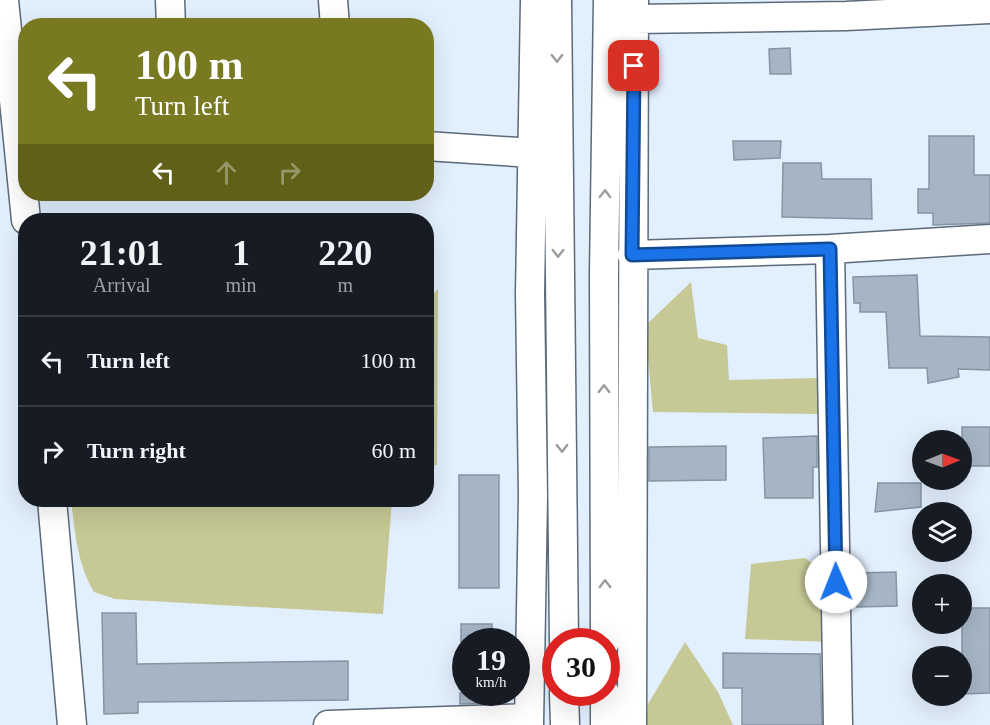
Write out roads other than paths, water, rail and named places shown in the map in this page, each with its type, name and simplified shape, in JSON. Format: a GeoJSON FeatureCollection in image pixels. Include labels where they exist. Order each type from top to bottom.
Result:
{"type":"FeatureCollection","features":[{"type":"Feature","properties":{"kind":"street"},"geometry":{"type":"LineString","coordinates":[[4,0],[4,46],[16,176]]}},
{"type":"Feature","properties":{"kind":"street"},"geometry":{"type":"LineString","coordinates":[[170,0],[171,18]]}},
{"type":"Feature","properties":{"kind":"street"},"geometry":{"type":"LineString","coordinates":[[333,0],[334,18]]}},
{"type":"Feature","properties":{"kind":"street"},"geometry":{"type":"LineString","coordinates":[[328,725],[529,721],[533,496],[530,294],[535,0]]}},
{"type":"Feature","properties":{"kind":"street"},"geometry":{"type":"LineString","coordinates":[[556,0],[564,628]]}},
{"type":"Feature","properties":{"kind":"street"},"geometry":{"type":"LineString","coordinates":[[605,628],[604,273],[608,0]]}},
{"type":"Feature","properties":{"kind":"street"},"geometry":{"type":"LineString","coordinates":[[632,725],[634,10],[990,9]]}},
{"type":"Feature","properties":{"kind":"street"},"geometry":{"type":"LineString","coordinates":[[434,147],[533,153]]}},
{"type":"Feature","properties":{"kind":"street"},"geometry":{"type":"LineString","coordinates":[[632,255],[830,249],[990,238]]}},
{"type":"Feature","properties":{"kind":"street"},"geometry":{"type":"LineString","coordinates":[[830,249],[838,725]]}},
{"type":"Feature","properties":{"kind":"street"},"geometry":{"type":"LineString","coordinates":[[53,507],[72,725]]}},
{"type":"Feature","properties":{"kind":"street"},"geometry":{"type":"LineString","coordinates":[[564,706],[565,725]]}},
{"type":"Feature","properties":{"kind":"street"},"geometry":{"type":"LineString","coordinates":[[605,706],[605,725]]}}]}
